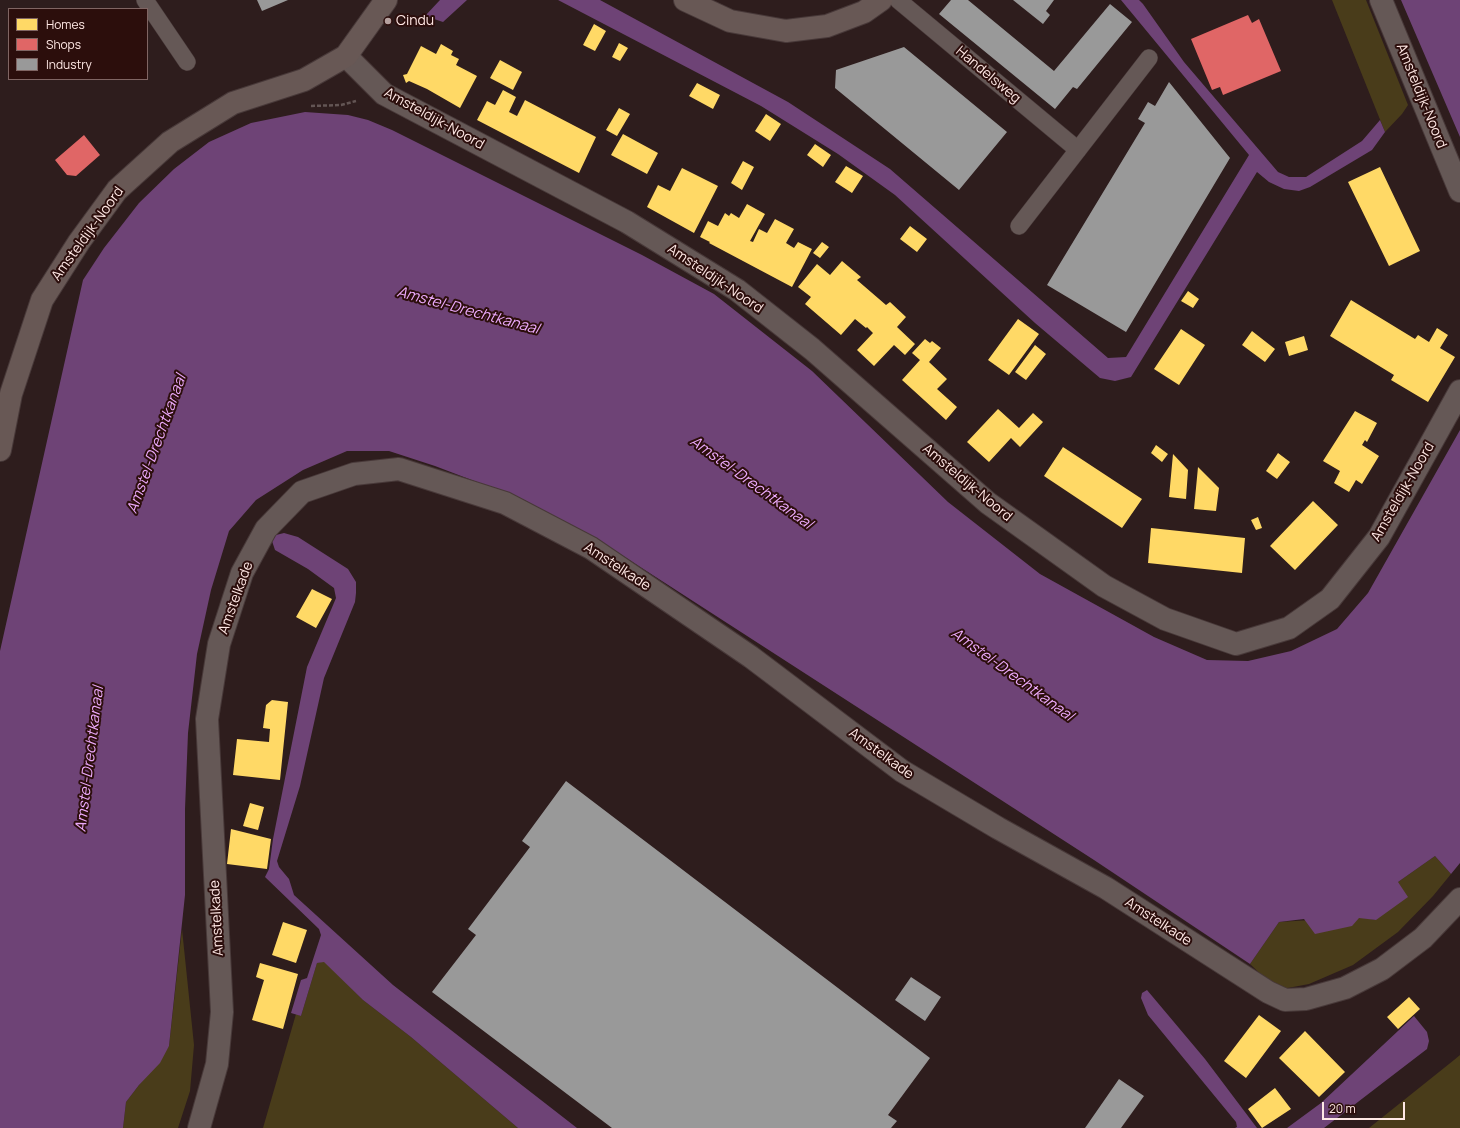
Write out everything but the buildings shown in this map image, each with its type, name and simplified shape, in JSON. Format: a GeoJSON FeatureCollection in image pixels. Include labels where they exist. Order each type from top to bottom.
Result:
{"type":"FeatureCollection","features":[{"type":"Feature","properties":{"kind":"street"},"geometry":{"type":"LineString","coordinates":[[346,56],[386,0]]}},
{"type":"Feature","properties":{"kind":"street"},"geometry":{"type":"LineString","coordinates":[[685,0],[730,22],[786,31],[827,26],[864,12],[881,0]]}},
{"type":"Feature","properties":{"kind":"street","name":"Amsteldijk-Noord"},"geometry":{"type":"LineString","coordinates":[[1381,0],[1460,191]]}},
{"type":"Feature","properties":{"kind":"street","name":"Amsteldijk-Noord"},"geometry":{"type":"LineString","coordinates":[[0,450],[11,394],[42,300],[79,242],[117,190],[170,142],[233,103],[304,80],[346,56],[384,94],[627,222],[737,290],[812,349],[988,503],[1097,581],[1165,619],[1236,644],[1289,628],[1330,599],[1379,537],[1460,391]]}},
{"type":"Feature","properties":{"kind":"street","name":"Amstelkade"},"geometry":{"type":"LineString","coordinates":[[199,1128],[216,1064],[222,1012],[207,718],[219,644],[242,573],[266,529],[302,492],[354,474],[399,469],[505,503],[591,548],[751,657],[902,771],[998,828],[1106,888],[1268,992],[1285,1000],[1306,999],[1345,988],[1382,969],[1423,938],[1460,899]]}},
{"type":"Feature","properties":{"kind":"lane"},"geometry":{"type":"LineString","coordinates":[[145,0],[187,62]]}},
{"type":"Feature","properties":{"kind":"lane","name":"Handelsweg"},"geometry":{"type":"LineString","coordinates":[[898,0],[1078,150]]}},
{"type":"Feature","properties":{"kind":"lane"},"geometry":{"type":"LineString","coordinates":[[1019,226],[1149,58]]}},
{"type":"Feature","properties":{"kind":"path"},"geometry":{"type":"LineString","coordinates":[[309,106],[341,104],[384,94]]}},
{"type":"Feature","properties":{"kind":"shaded area"},"geometry":{"type":"Polygon","coordinates":[[[1332,0],[1366,0],[1408,105],[1402,114],[1385,132],[1332,0]]]}},
{"type":"Feature","properties":{"kind":"shaded area"},"geometry":{"type":"Polygon","coordinates":[[[1435,856],[1451,874],[1433,896],[1398,932],[1353,965],[1309,984],[1277,990],[1250,964],[1279,922],[1359,917],[1376,920],[1398,882],[1435,856]]]}},
{"type":"Feature","properties":{"kind":"shaded area"},"geometry":{"type":"Polygon","coordinates":[[[182,929],[194,1045],[190,1091],[178,1128],[123,1128],[126,1102],[169,1046],[182,929]]]}},
{"type":"Feature","properties":{"kind":"shaded area"},"geometry":{"type":"Polygon","coordinates":[[[324,961],[363,1000],[411,1037],[518,1128],[263,1128],[296,1014],[301,1016],[317,963],[324,961]]]}},
{"type":"Feature","properties":{"kind":"shaded area"},"geometry":{"type":"Polygon","coordinates":[[[1460,1055],[1460,1128],[1369,1128],[1454,1060],[1460,1055]]]}},
{"type":"Feature","properties":{"kind":"water"},"geometry":{"type":"Polygon","coordinates":[[[440,0],[467,0],[443,22],[425,16],[440,0]]]}},
{"type":"Feature","properties":{"kind":"water"},"geometry":{"type":"Polygon","coordinates":[[[558,0],[600,0],[788,102],[890,169],[1108,358],[1126,357],[1249,155],[1121,0],[1139,0],[1143,4],[1184,62],[1278,172],[1289,177],[1306,177],[1362,141],[1380,120],[1385,132],[1372,150],[1310,187],[1299,191],[1284,189],[1269,182],[1257,172],[1131,377],[1115,381],[1100,378],[1035,323],[895,195],[838,154],[761,106],[558,0]]]}},
{"type":"Feature","properties":{"kind":"water"},"geometry":{"type":"Polygon","coordinates":[[[1401,0],[1460,0],[1460,137],[1401,0]]]}},
{"type":"Feature","properties":{"kind":"water","name":"Amstel-Drechtkanaal"},"geometry":{"type":"Polygon","coordinates":[[[305,112],[348,115],[368,120],[392,130],[642,255],[714,294],[812,371],[948,502],[1040,574],[1154,637],[1207,660],[1248,661],[1291,651],[1337,629],[1368,593],[1460,430],[1460,863],[1451,874],[1435,856],[1398,882],[1408,897],[1376,920],[1359,918],[1352,926],[1315,934],[1304,919],[1279,922],[1250,964],[1094,860],[600,541],[524,500],[435,466],[389,451],[347,451],[303,470],[256,500],[229,531],[211,590],[197,654],[188,733],[185,809],[185,895],[169,1046],[160,1063],[139,1085],[126,1102],[123,1128],[0,1128],[0,651],[83,280],[104,248],[139,203],[174,169],[209,142],[251,123],[305,112]]]}},
{"type":"Feature","properties":{"kind":"water"},"geometry":{"type":"Polygon","coordinates":[[[284,533],[298,537],[348,569],[356,582],[356,593],[355,602],[324,678],[300,786],[277,861],[279,867],[289,879],[294,895],[393,985],[577,1128],[518,1128],[411,1037],[363,1000],[324,962],[317,963],[301,1016],[291,1013],[301,980],[307,978],[321,935],[319,929],[265,877],[269,869],[273,839],[307,667],[336,598],[334,588],[308,569],[275,550],[272,541],[276,535],[284,533]]]}},
{"type":"Feature","properties":{"kind":"water"},"geometry":{"type":"Polygon","coordinates":[[[1147,990],[1205,1059],[1257,1128],[1235,1128],[1237,1127],[1236,1122],[1148,1015],[1141,998],[1142,993],[1147,990]]]}},
{"type":"Feature","properties":{"kind":"water"},"geometry":{"type":"Polygon","coordinates":[[[1414,1016],[1427,1032],[1429,1041],[1427,1049],[1324,1128],[1287,1128],[1321,1103],[1414,1016]]]}},
{"type":"Feature","properties":{"kind":"place","name":"Cindu"},"geometry":{"type":"Point","coordinates":[388,21]}}]}
